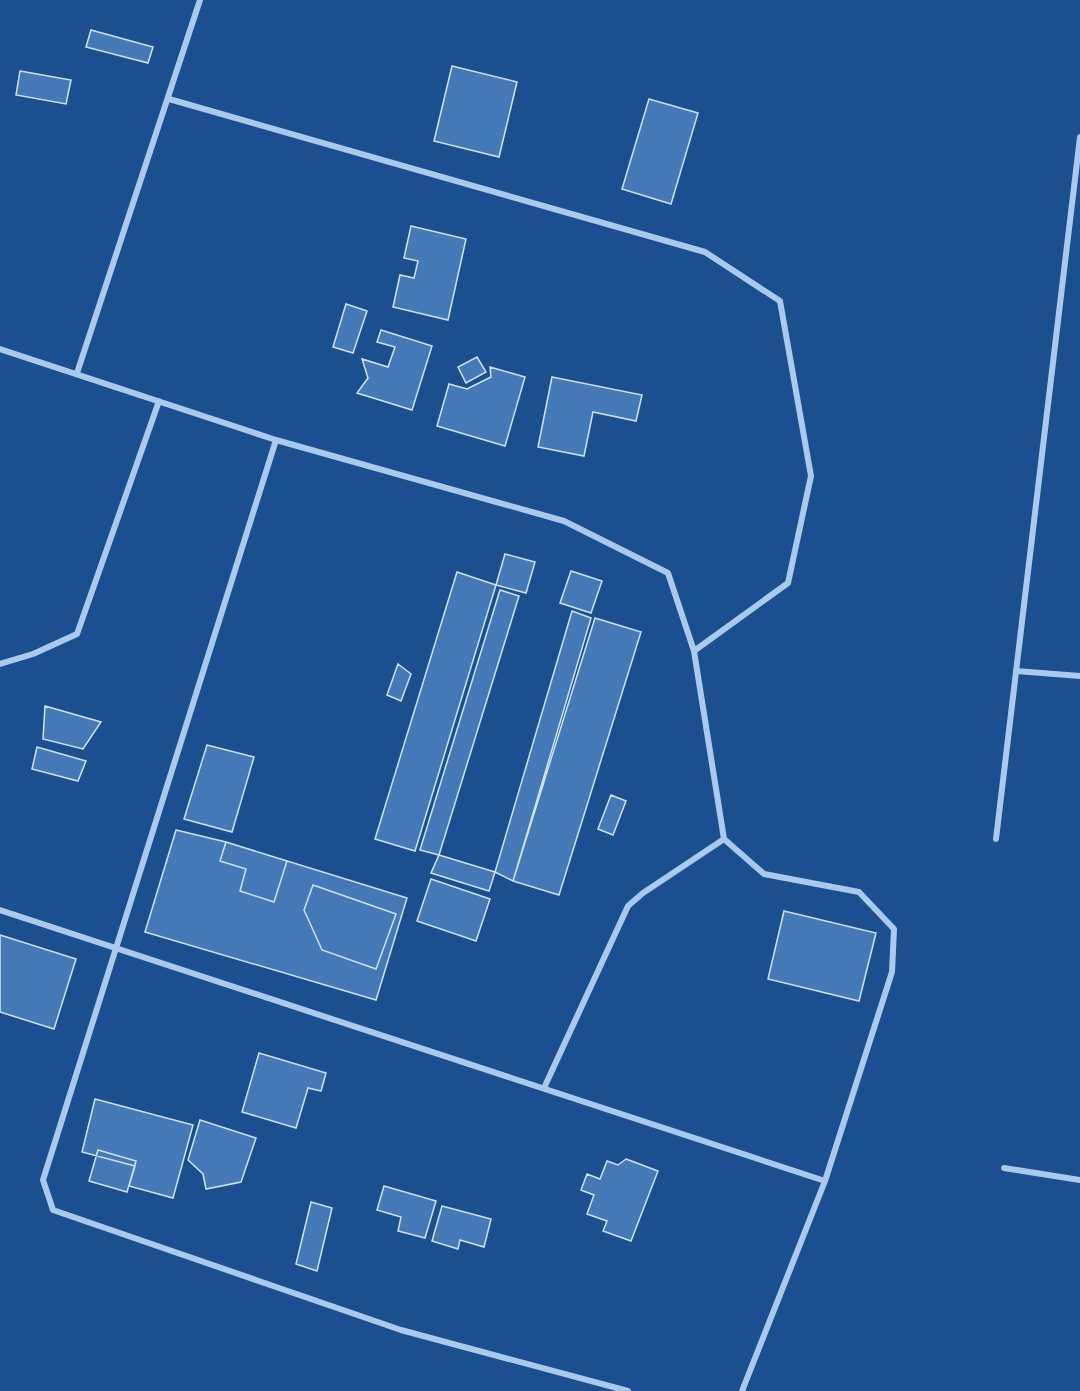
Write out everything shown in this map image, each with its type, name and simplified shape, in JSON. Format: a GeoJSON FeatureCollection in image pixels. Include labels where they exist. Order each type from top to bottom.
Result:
{"type":"FeatureCollection","features":[{"type":"Feature","properties":{"kind":"street"},"geometry":{"type":"LineString","coordinates":[[77,373],[200,0]]}},
{"type":"Feature","properties":{"kind":"street"},"geometry":{"type":"LineString","coordinates":[[169,99],[705,252],[780,301],[811,476],[788,583],[694,651]]}},
{"type":"Feature","properties":{"kind":"street"},"geometry":{"type":"LineString","coordinates":[[996,839],[1080,137]]}},
{"type":"Feature","properties":{"kind":"street"},"geometry":{"type":"LineString","coordinates":[[0,349],[276,440],[564,521],[668,573],[694,651],[724,839],[764,874],[859,892],[894,929],[892,972],[825,1181],[742,1391]]}},
{"type":"Feature","properties":{"kind":"street"},"geometry":{"type":"LineString","coordinates":[[0,664],[33,654],[77,634],[159,401]]}},
{"type":"Feature","properties":{"kind":"street"},"geometry":{"type":"LineString","coordinates":[[276,440],[43,1180],[53,1210],[401,1330],[628,1391]]}},
{"type":"Feature","properties":{"kind":"street"},"geometry":{"type":"LineString","coordinates":[[1016,671],[1080,676]]}},
{"type":"Feature","properties":{"kind":"street"},"geometry":{"type":"LineString","coordinates":[[544,1088],[628,906],[643,893],[724,839]]}},
{"type":"Feature","properties":{"kind":"street"},"geometry":{"type":"LineString","coordinates":[[0,910],[117,946],[825,1181]]}},
{"type":"Feature","properties":{"kind":"street"},"geometry":{"type":"LineString","coordinates":[[1005,1168],[1080,1180]]}},
{"type":"Feature","properties":{"kind":"building"},"geometry":{"type":"Polygon","coordinates":[[[91,30],[153,47],[148,63],[86,47],[91,30]]]}},
{"type":"Feature","properties":{"kind":"building"},"geometry":{"type":"Polygon","coordinates":[[[452,66],[517,82],[499,157],[434,141],[452,66]]]}},
{"type":"Feature","properties":{"kind":"building"},"geometry":{"type":"Polygon","coordinates":[[[20,71],[71,80],[66,104],[16,95],[20,71]]]}},
{"type":"Feature","properties":{"kind":"building"},"geometry":{"type":"Polygon","coordinates":[[[649,99],[698,113],[671,204],[622,189],[649,99]]]}},
{"type":"Feature","properties":{"kind":"building"},"geometry":{"type":"Polygon","coordinates":[[[411,226],[466,239],[448,320],[393,307],[400,275],[414,278],[418,261],[404,258],[411,226]]]}},
{"type":"Feature","properties":{"kind":"building"},"geometry":{"type":"Polygon","coordinates":[[[346,304],[367,311],[353,353],[333,347],[346,304]]]}},
{"type":"Feature","properties":{"kind":"building"},"geometry":{"type":"Polygon","coordinates":[[[381,330],[432,346],[412,410],[357,393],[368,378],[362,359],[388,367],[395,347],[377,342],[381,330]]]}},
{"type":"Feature","properties":{"kind":"building"},"geometry":{"type":"Polygon","coordinates":[[[477,357],[486,372],[466,383],[458,367],[477,357]]]}},
{"type":"Feature","properties":{"kind":"building"},"geometry":{"type":"Polygon","coordinates":[[[490,367],[525,377],[505,446],[437,426],[449,384],[467,389],[491,377],[490,367]]]}},
{"type":"Feature","properties":{"kind":"building"},"geometry":{"type":"Polygon","coordinates":[[[552,377],[642,395],[636,421],[593,412],[584,456],[538,447],[552,377]]]}},
{"type":"Feature","properties":{"kind":"building"},"geometry":{"type":"Polygon","coordinates":[[[505,554],[535,562],[526,593],[496,585],[505,554]]]}},
{"type":"Feature","properties":{"kind":"building"},"geometry":{"type":"Polygon","coordinates":[[[571,571],[602,581],[591,613],[560,603],[571,571]]]}},
{"type":"Feature","properties":{"kind":"building"},"geometry":{"type":"Polygon","coordinates":[[[457,572],[496,585],[415,851],[375,839],[457,572]]]}},
{"type":"Feature","properties":{"kind":"building"},"geometry":{"type":"Polygon","coordinates":[[[500,590],[519,596],[439,855],[420,850],[500,590]]]}},
{"type":"Feature","properties":{"kind":"building"},"geometry":{"type":"Polygon","coordinates":[[[572,611],[591,618],[513,881],[495,872],[572,611]]]}},
{"type":"Feature","properties":{"kind":"building"},"geometry":{"type":"Polygon","coordinates":[[[595,618],[641,632],[559,895],[513,881],[595,618]]]}},
{"type":"Feature","properties":{"kind":"building"},"geometry":{"type":"Polygon","coordinates":[[[398,664],[411,674],[401,701],[387,695],[398,664]]]}},
{"type":"Feature","properties":{"kind":"building"},"geometry":{"type":"Polygon","coordinates":[[[45,706],[101,722],[83,749],[43,739],[45,706]]]}},
{"type":"Feature","properties":{"kind":"building"},"geometry":{"type":"Polygon","coordinates":[[[207,745],[254,757],[232,832],[184,819],[207,745]]]}},
{"type":"Feature","properties":{"kind":"building"},"geometry":{"type":"Polygon","coordinates":[[[37,747],[86,761],[78,781],[32,769],[37,747]]]}},
{"type":"Feature","properties":{"kind":"building"},"geometry":{"type":"Polygon","coordinates":[[[611,795],[626,801],[613,835],[598,829],[611,795]]]}},
{"type":"Feature","properties":{"kind":"building"},"geometry":{"type":"Polygon","coordinates":[[[176,830],[226,842],[407,898],[376,1000],[145,932],[176,830]]]}},
{"type":"Feature","properties":{"kind":"building"},"geometry":{"type":"Polygon","coordinates":[[[226,842],[287,861],[274,902],[240,891],[246,869],[220,861],[226,842]]]}},
{"type":"Feature","properties":{"kind":"building"},"geometry":{"type":"Polygon","coordinates":[[[439,855],[495,872],[489,891],[431,873],[439,855]]]}},
{"type":"Feature","properties":{"kind":"building"},"geometry":{"type":"Polygon","coordinates":[[[431,879],[490,899],[476,941],[417,921],[431,879]]]}},
{"type":"Feature","properties":{"kind":"building"},"geometry":{"type":"Polygon","coordinates":[[[313,885],[396,914],[376,969],[322,950],[304,910],[313,885]]]}},
{"type":"Feature","properties":{"kind":"building"},"geometry":{"type":"Polygon","coordinates":[[[784,911],[876,933],[859,1001],[768,979],[784,911]]]}},
{"type":"Feature","properties":{"kind":"building"},"geometry":{"type":"Polygon","coordinates":[[[0,935],[76,959],[54,1029],[0,1012],[0,935]]]}},
{"type":"Feature","properties":{"kind":"building"},"geometry":{"type":"Polygon","coordinates":[[[259,1053],[326,1073],[321,1091],[308,1088],[296,1128],[242,1112],[259,1053]]]}},
{"type":"Feature","properties":{"kind":"building"},"geometry":{"type":"Polygon","coordinates":[[[95,1099],[193,1125],[173,1198],[129,1186],[135,1166],[82,1152],[95,1099]]]}},
{"type":"Feature","properties":{"kind":"building"},"geometry":{"type":"Polygon","coordinates":[[[200,1120],[256,1138],[241,1182],[206,1189],[203,1174],[188,1160],[200,1120]]]}},
{"type":"Feature","properties":{"kind":"building"},"geometry":{"type":"Polygon","coordinates":[[[98,1150],[136,1161],[127,1192],[89,1181],[98,1150]]]}},
{"type":"Feature","properties":{"kind":"building"},"geometry":{"type":"Polygon","coordinates":[[[626,1159],[658,1171],[631,1241],[603,1231],[607,1221],[587,1214],[594,1195],[581,1190],[587,1174],[600,1179],[607,1161],[618,1165],[626,1159]]]}},
{"type":"Feature","properties":{"kind":"building"},"geometry":{"type":"Polygon","coordinates":[[[384,1186],[436,1201],[425,1238],[398,1231],[401,1217],[377,1210],[384,1186]]]}},
{"type":"Feature","properties":{"kind":"building"},"geometry":{"type":"Polygon","coordinates":[[[311,1202],[332,1208],[317,1271],[296,1264],[311,1202]]]}},
{"type":"Feature","properties":{"kind":"building"},"geometry":{"type":"Polygon","coordinates":[[[442,1206],[491,1219],[484,1247],[460,1240],[458,1249],[432,1241],[442,1206]]]}}]}
